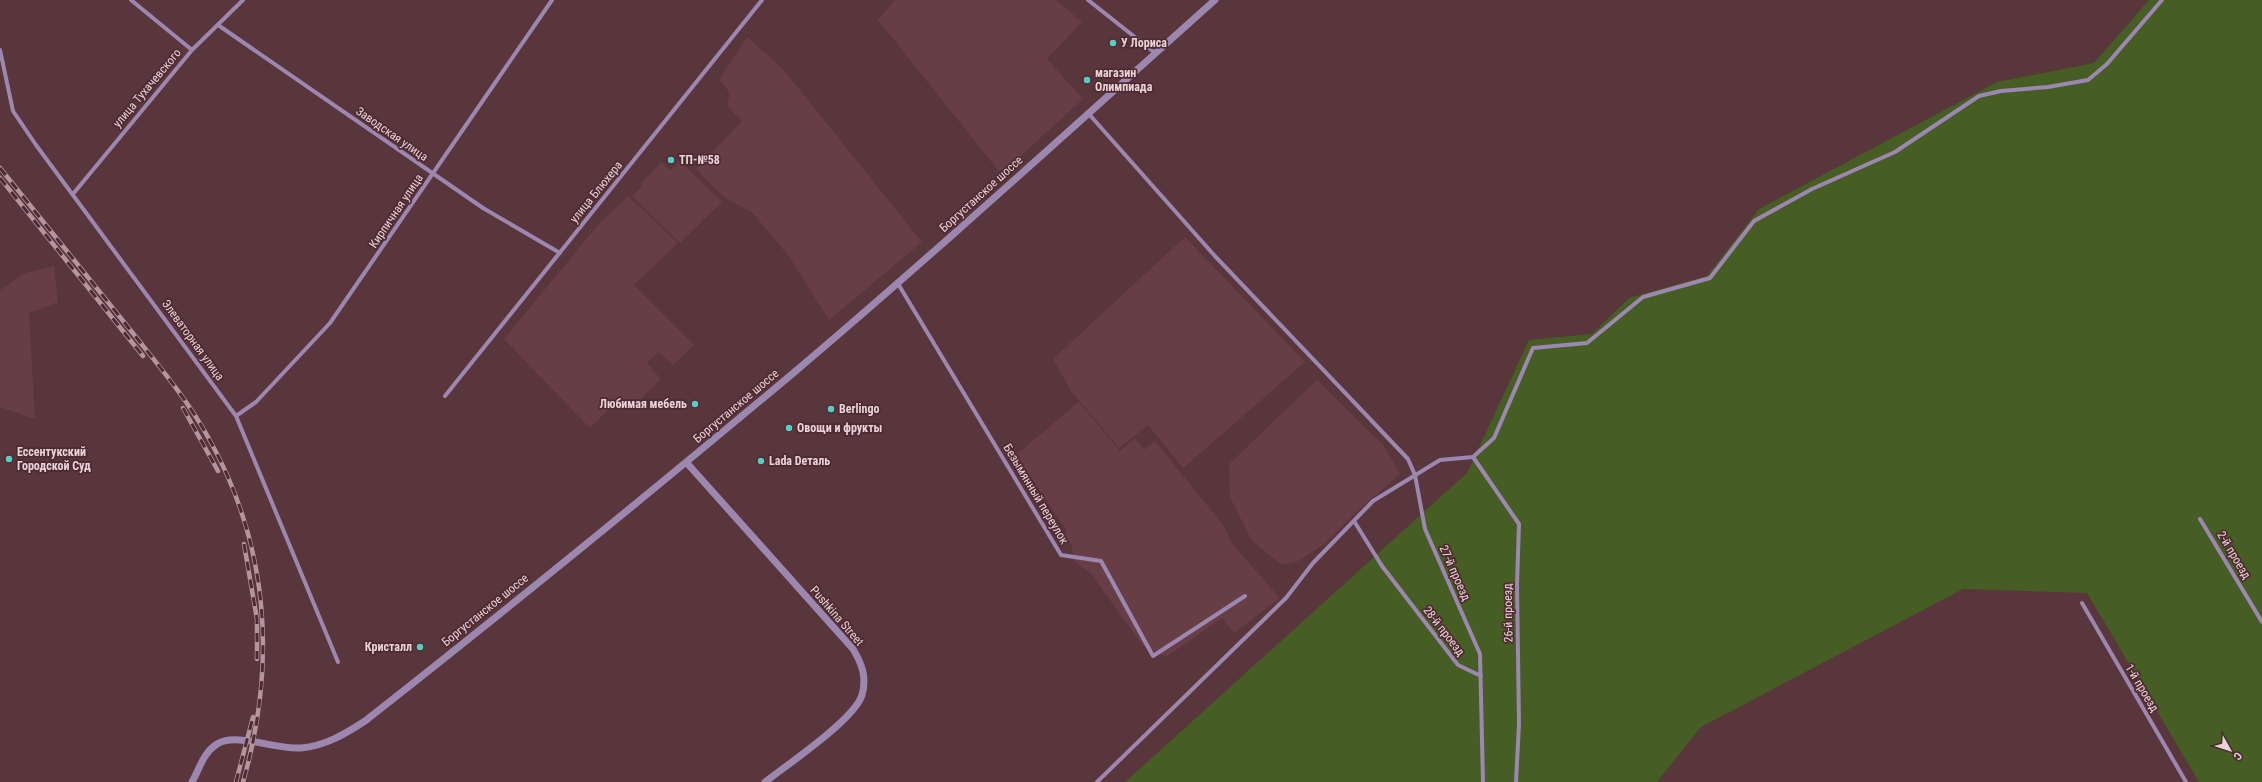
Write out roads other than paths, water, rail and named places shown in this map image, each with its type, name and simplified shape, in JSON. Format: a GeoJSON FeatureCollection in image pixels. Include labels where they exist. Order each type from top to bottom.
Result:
{"type":"FeatureCollection","features":[{"type":"Feature","properties":{"kind":"street"},"geometry":{"type":"LineString","coordinates":[[131,0],[192,50]]}},
{"type":"Feature","properties":{"kind":"street","name":"улица Тухачевского"},"geometry":{"type":"LineString","coordinates":[[73,194],[192,50],[243,0]]}},
{"type":"Feature","properties":{"kind":"street","name":"Кирпичная улица"},"geometry":{"type":"LineString","coordinates":[[236,416],[256,402],[330,323],[552,0]]}},
{"type":"Feature","properties":{"kind":"street","name":"улица Блюхера"},"geometry":{"type":"LineString","coordinates":[[445,396],[762,0]]}},
{"type":"Feature","properties":{"kind":"street"},"geometry":{"type":"LineString","coordinates":[[1088,0],[1155,54]]}},
{"type":"Feature","properties":{"kind":"street","name":"Боргустанское шоссе"},"geometry":{"type":"LineString","coordinates":[[192,782],[208,751],[218,743],[231,739],[299,748],[314,746],[347,732],[409,686],[686,462],[897,282],[1215,0]]}},
{"type":"Feature","properties":{"kind":"street"},"geometry":{"type":"LineString","coordinates":[[1097,782],[1286,598],[1313,563],[1373,501],[1440,460],[1473,457],[1494,438],[1533,348],[1587,343],[1643,297],[1710,278],[1754,221],[1812,189],[1895,152],[1979,96],[2001,91],[2048,87],[2088,80],[2107,64],[2162,0]]}},
{"type":"Feature","properties":{"kind":"street","name":"Заводская улица"},"geometry":{"type":"LineString","coordinates":[[218,25],[483,208],[560,253]]}},
{"type":"Feature","properties":{"kind":"street","name":"Элеваторная улица"},"geometry":{"type":"LineString","coordinates":[[0,50],[13,111],[236,416],[338,662]]}},
{"type":"Feature","properties":{"kind":"street","name":"27-й проезд"},"geometry":{"type":"LineString","coordinates":[[1088,113],[1214,255],[1408,458],[1415,475],[1425,529],[1480,654],[1481,676]]}},
{"type":"Feature","properties":{"kind":"street","name":"Безымянный переулок"},"geometry":{"type":"LineString","coordinates":[[897,282],[1060,555],[1101,560],[1153,656],[1245,596]]}},
{"type":"Feature","properties":{"kind":"street","name":"26-й проезд"},"geometry":{"type":"LineString","coordinates":[[1473,457],[1519,524],[1517,585],[1519,724],[1516,782]]}},
{"type":"Feature","properties":{"kind":"street","name":"Pushkina Street"},"geometry":{"type":"LineString","coordinates":[[686,462],[853,649],[862,664],[862,695],[855,707],[842,720],[765,782]]}},
{"type":"Feature","properties":{"kind":"street","name":"2-й проезд"},"geometry":{"type":"LineString","coordinates":[[2200,519],[2262,622]]}},
{"type":"Feature","properties":{"kind":"street","name":"28-й проезд"},"geometry":{"type":"LineString","coordinates":[[1354,521],[1382,566],[1458,665],[1481,676]]}},
{"type":"Feature","properties":{"kind":"street","name":"1-й проезд"},"geometry":{"type":"LineString","coordinates":[[2082,603],[2186,782]]}},
{"type":"Feature","properties":{"kind":"street"},"geometry":{"type":"LineString","coordinates":[[1481,676],[1483,782]]}},
{"type":"Feature","properties":{"kind":"railway"},"geometry":{"type":"LineString","coordinates":[[0,168],[172,383],[200,423],[228,478],[244,520],[255,563],[261,606],[263,649],[260,694],[254,738],[243,782]]}},
{"type":"Feature","properties":{"kind":"railway"},"geometry":{"type":"LineString","coordinates":[[0,178],[143,356]]}},
{"type":"Feature","properties":{"kind":"railway"},"geometry":{"type":"LineString","coordinates":[[183,408],[218,471]]}},
{"type":"Feature","properties":{"kind":"railway"},"geometry":{"type":"LineString","coordinates":[[244,544],[257,619],[257,659]]}},
{"type":"Feature","properties":{"kind":"railway"},"geometry":{"type":"LineString","coordinates":[[236,782],[253,717]]}},
{"type":"Feature","properties":{"kind":"place","name":"У Лориса"},"geometry":{"type":"Point","coordinates":[1113,43]}},
{"type":"Feature","properties":{"kind":"place","name":"магазин Олимпиада"},"geometry":{"type":"Point","coordinates":[1087,80]}},
{"type":"Feature","properties":{"kind":"place","name":"ТП-№58"},"geometry":{"type":"Point","coordinates":[671,160]}},
{"type":"Feature","properties":{"kind":"place","name":"Любимая мебель"},"geometry":{"type":"Point","coordinates":[695,404]}},
{"type":"Feature","properties":{"kind":"place","name":"Berlingo"},"geometry":{"type":"Point","coordinates":[831,409]}},
{"type":"Feature","properties":{"kind":"place","name":"Овощи и фрукты"},"geometry":{"type":"Point","coordinates":[789,428]}},
{"type":"Feature","properties":{"kind":"place","name":"Ессентукский Городской Суд"},"geometry":{"type":"Point","coordinates":[9,459]}},
{"type":"Feature","properties":{"kind":"place","name":"Lada Dеталь"},"geometry":{"type":"Point","coordinates":[761,461]}},
{"type":"Feature","properties":{"kind":"place","name":"Кристалл"},"geometry":{"type":"Point","coordinates":[420,647]}}]}
